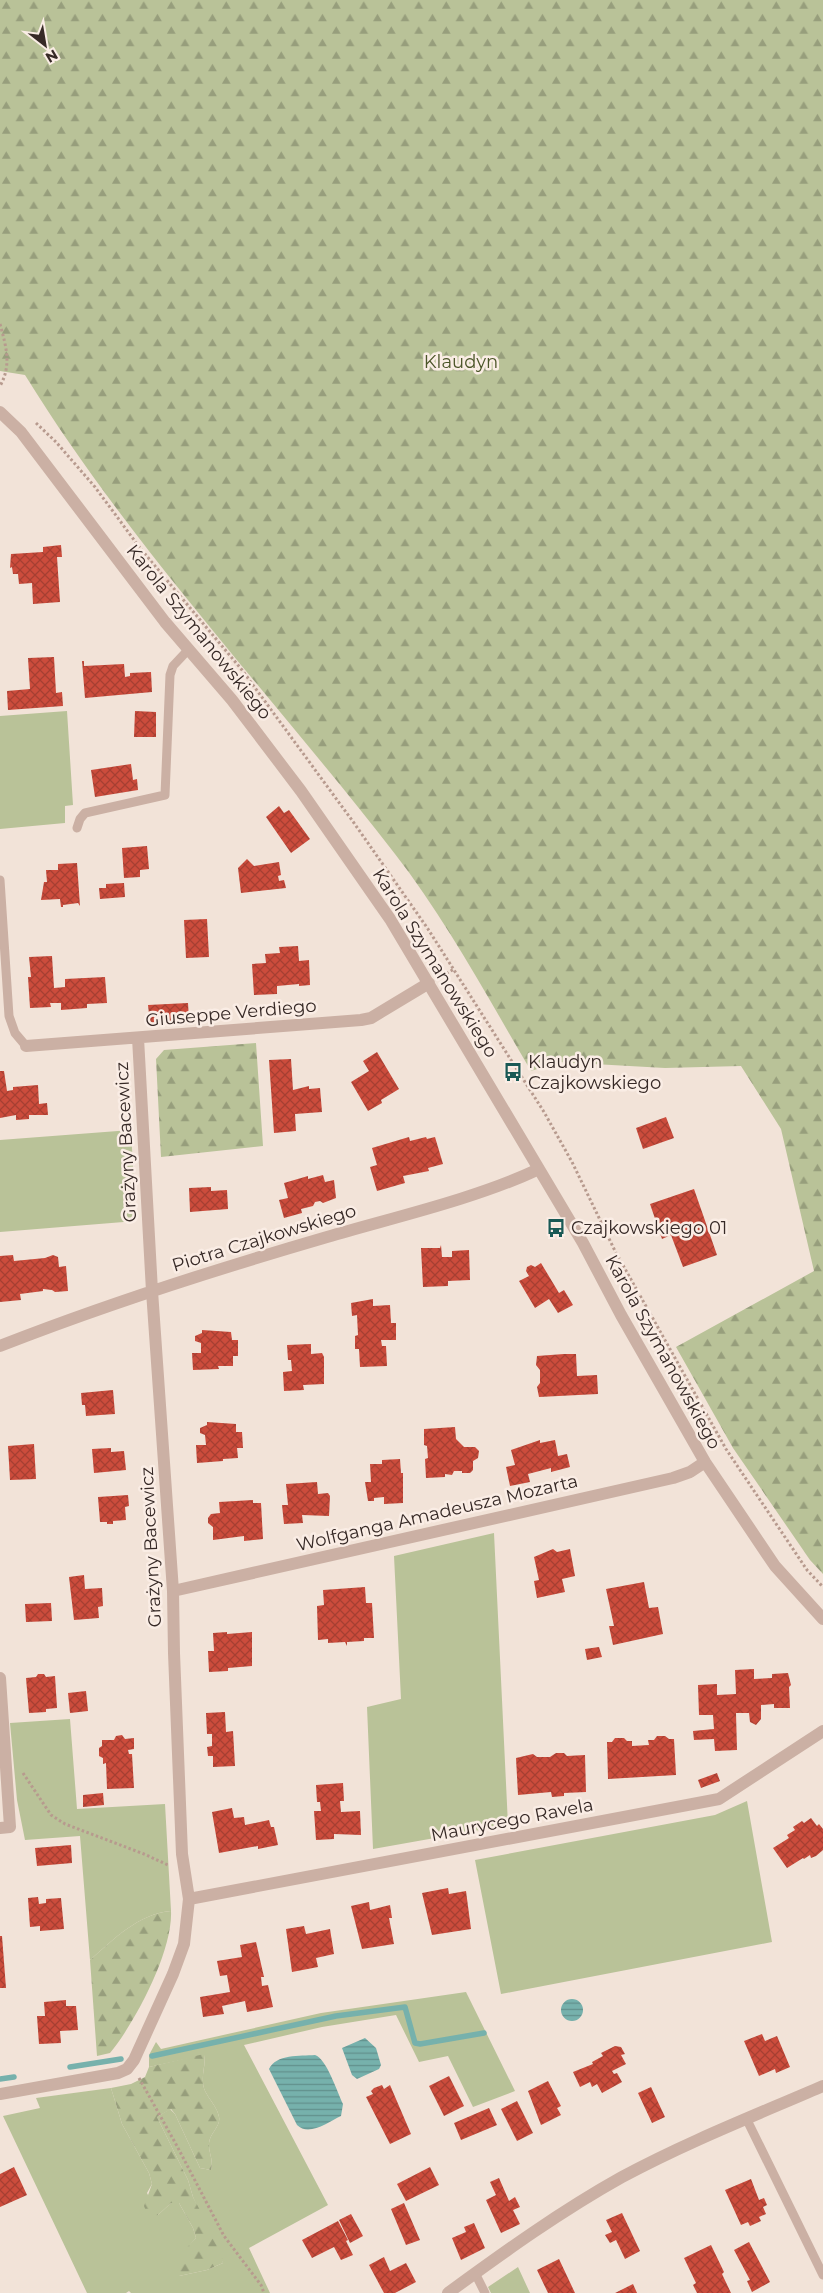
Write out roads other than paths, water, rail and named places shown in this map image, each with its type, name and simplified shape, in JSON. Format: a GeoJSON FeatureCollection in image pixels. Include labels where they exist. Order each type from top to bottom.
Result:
{"type":"FeatureCollection","features":[{"type":"Feature","properties":{"kind":"street","name":"Karola Szymanowskiego"},"geometry":{"type":"LineString","coordinates":[[0,412],[21,432],[188,650],[232,700],[301,791],[390,919],[583,1243],[621,1315],[705,1462],[775,1566],[823,1619]]}},
{"type":"Feature","properties":{"kind":"street","name":"Giuseppe Verdiego"},"geometry":{"type":"LineString","coordinates":[[26,1046],[361,1020],[371,1018],[429,983]]}},
{"type":"Feature","properties":{"kind":"street","name":"Grażyny Bacewicz"},"geometry":{"type":"LineString","coordinates":[[0,2094],[118,2073],[126,2069],[134,2060],[173,1974],[184,1944],[189,1899],[182,1854],[174,1653],[174,1592],[152,1291],[138,1038]]}},
{"type":"Feature","properties":{"kind":"street","name":"Piotra Czajkowskiego"},"geometry":{"type":"LineString","coordinates":[[0,1346],[152,1291],[287,1248],[496,1187],[540,1170]]}},
{"type":"Feature","properties":{"kind":"street","name":"Wolfganga Amadeusza Mozarta"},"geometry":{"type":"LineString","coordinates":[[174,1592],[673,1478],[690,1472],[705,1462]]}},
{"type":"Feature","properties":{"kind":"street"},"geometry":{"type":"LineString","coordinates":[[0,1678],[10,1827],[0,1828]]}},
{"type":"Feature","properties":{"kind":"street","name":"Maurycego Ravela"},"geometry":{"type":"LineString","coordinates":[[189,1899],[719,1799],[823,1731]]}},
{"type":"Feature","properties":{"kind":"street"},"geometry":{"type":"LineString","coordinates":[[448,2293],[567,2210],[621,2178],[660,2158],[823,2086]]}},
{"type":"Feature","properties":{"kind":"lane"},"geometry":{"type":"LineString","coordinates":[[77,828],[84,814],[165,795],[170,675],[172,666],[188,650]]}},
{"type":"Feature","properties":{"kind":"lane"},"geometry":{"type":"LineString","coordinates":[[0,880],[9,1016],[15,1033],[26,1046]]}},
{"type":"Feature","properties":{"kind":"lane"},"geometry":{"type":"LineString","coordinates":[[747,2120],[823,2275]]}},
{"type":"Feature","properties":{"kind":"lane"},"geometry":{"type":"LineString","coordinates":[[475,2273],[484,2293]]}},
{"type":"Feature","properties":{"kind":"water"},"geometry":{"type":"Polygon","coordinates":[[[572,1999],[580,2002],[583,2010],[580,2018],[572,2021],[564,2018],[561,2010],[564,2002],[572,1999]]]}},
{"type":"Feature","properties":{"kind":"water"},"geometry":{"type":"Polygon","coordinates":[[[365,2038],[376,2048],[381,2065],[379,2069],[357,2079],[352,2075],[342,2048],[365,2038]]]}},
{"type":"Feature","properties":{"kind":"water"},"geometry":{"type":"Polygon","coordinates":[[[315,2055],[328,2069],[343,2104],[341,2116],[319,2127],[307,2130],[297,2125],[269,2069],[272,2064],[283,2058],[315,2055]]]}},
{"type":"Feature","properties":{"kind":"waterway"},"geometry":{"type":"LineString","coordinates":[[152,2056],[336,2016],[405,2007],[415,2043],[420,2044],[484,2033]]}},
{"type":"Feature","properties":{"kind":"waterway"},"geometry":{"type":"LineString","coordinates":[[70,2067],[121,2059]]}},
{"type":"Feature","properties":{"kind":"waterway"},"geometry":{"type":"LineString","coordinates":[[0,2079],[14,2077]]}},
{"type":"Feature","properties":{"kind":"place","name":"Klaudyn Czajkowskiego"},"geometry":{"type":"Point","coordinates":[513,1072]}},
{"type":"Feature","properties":{"kind":"place","name":"Czajkowskiego 01"},"geometry":{"type":"Point","coordinates":[556,1228]}},
{"type":"Feature","properties":{"kind":"park label","name":"Klaudyn"},"geometry":{"type":"Point","coordinates":[461,362]}}]}
